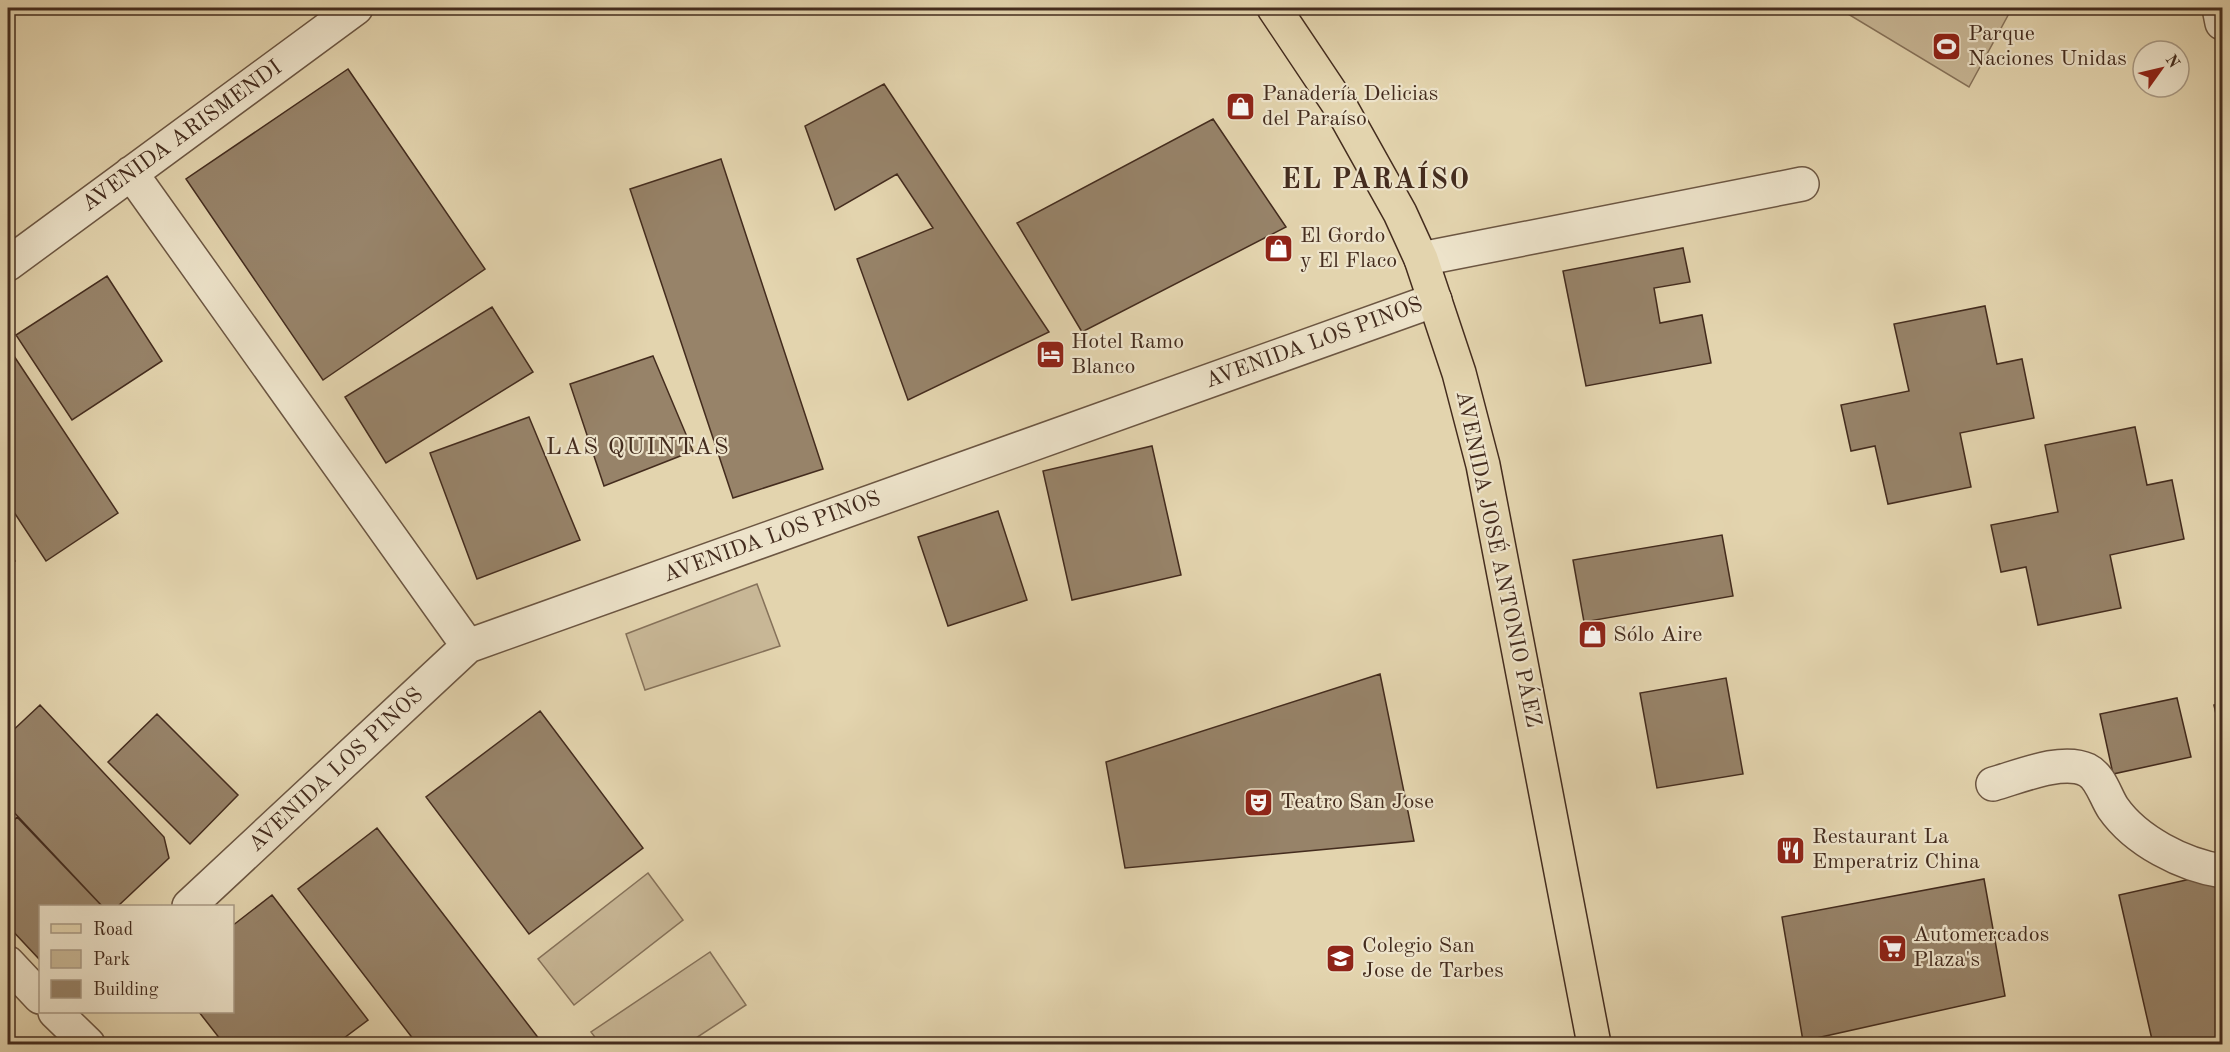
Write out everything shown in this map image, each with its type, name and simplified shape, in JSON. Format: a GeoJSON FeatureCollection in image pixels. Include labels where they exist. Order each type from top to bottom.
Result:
{"type":"FeatureCollection","features":[{"type":"Feature","properties":{"kind":"main road","name":"AVENIDA JOSÉ ANTONIO PÁEZ"},"geometry":{"type":"LineString","coordinates":[[1274,8],[1343,111],[1400,213],[1421,259],[1459,373],[1483,465],[1594,1044]]}},
{"type":"Feature","properties":{"kind":"street","name":"AVENIDA ARISMENDI"},"geometry":{"type":"LineString","coordinates":[[8,264],[356,8]]}},
{"type":"Feature","properties":{"kind":"street"},"geometry":{"type":"LineString","coordinates":[[2219,8],[2223,23]]}},
{"type":"Feature","properties":{"kind":"street"},"geometry":{"type":"LineString","coordinates":[[130,173],[468,646]]}},
{"type":"Feature","properties":{"kind":"street"},"geometry":{"type":"LineString","coordinates":[[1421,259],[1802,184]]}},
{"type":"Feature","properties":{"kind":"street","name":"AVENIDA LOS PINOS"},"geometry":{"type":"LineString","coordinates":[[190,905],[468,646],[1435,300]]}},
{"type":"Feature","properties":{"kind":"street"},"geometry":{"type":"LineString","coordinates":[[1993,784],[2055,766],[2087,770],[2098,781],[2114,809],[2144,837],[2167,852],[2210,869],[2223,871]]}},
{"type":"Feature","properties":{"kind":"street"},"geometry":{"type":"LineString","coordinates":[[8,963],[39,996]]}},
{"type":"Feature","properties":{"kind":"street"},"geometry":{"type":"LineString","coordinates":[[65,1015],[88,1044]]}},
{"type":"Feature","properties":{"kind":"green space","name":"Parque Naciones Unidas"},"geometry":{"type":"Polygon","coordinates":[[[1838,8],[2012,8],[1969,87],[1838,8]]]}},
{"type":"Feature","properties":{"kind":"green space"},"geometry":{"type":"Polygon","coordinates":[[[757,584],[780,646],[645,690],[626,634],[757,584]]]}},
{"type":"Feature","properties":{"kind":"green space"},"geometry":{"type":"Polygon","coordinates":[[[648,873],[683,920],[574,1005],[538,959],[648,873]]]}},
{"type":"Feature","properties":{"kind":"green space"},"geometry":{"type":"Polygon","coordinates":[[[710,952],[746,1005],[687,1044],[600,1044],[591,1032],[710,952]]]}},
{"type":"Feature","properties":{"kind":"building"},"geometry":{"type":"Polygon","coordinates":[[[348,69],[485,269],[323,380],[186,179],[348,69]]]}},
{"type":"Feature","properties":{"kind":"building"},"geometry":{"type":"Polygon","coordinates":[[[884,84],[1049,332],[908,400],[857,259],[933,228],[897,174],[835,210],[805,126],[884,84]]]}},
{"type":"Feature","properties":{"kind":"building"},"geometry":{"type":"Polygon","coordinates":[[[1213,119],[1286,227],[1082,332],[1017,223],[1213,119]]]}},
{"type":"Feature","properties":{"kind":"building"},"geometry":{"type":"Polygon","coordinates":[[[721,159],[823,469],[733,498],[630,189],[721,159]]]}},
{"type":"Feature","properties":{"kind":"building"},"geometry":{"type":"Polygon","coordinates":[[[1683,248],[1690,282],[1654,288],[1660,323],[1702,315],[1711,363],[1586,386],[1563,271],[1683,248]]]}},
{"type":"Feature","properties":{"kind":"building"},"geometry":{"type":"Polygon","coordinates":[[[107,276],[162,361],[72,420],[16,335],[107,276]]]}},
{"type":"Feature","properties":{"kind":"building"},"geometry":{"type":"Polygon","coordinates":[[[1985,306],[1997,364],[2022,359],[2034,418],[1960,433],[1971,487],[1888,504],[1875,446],[1851,451],[1841,405],[1909,391],[1894,324],[1985,306]]]}},
{"type":"Feature","properties":{"kind":"building"},"geometry":{"type":"Polygon","coordinates":[[[492,307],[533,372],[386,463],[345,397],[492,307]]]}},
{"type":"Feature","properties":{"kind":"building"},"geometry":{"type":"Polygon","coordinates":[[[8,347],[118,513],[46,561],[8,503],[8,347]]]}},
{"type":"Feature","properties":{"kind":"building"},"geometry":{"type":"Polygon","coordinates":[[[653,356],[693,451],[604,486],[570,384],[653,356]]]}},
{"type":"Feature","properties":{"kind":"building"},"geometry":{"type":"Polygon","coordinates":[[[529,417],[580,540],[477,579],[430,453],[529,417]]]}},
{"type":"Feature","properties":{"kind":"building"},"geometry":{"type":"Polygon","coordinates":[[[2135,427],[2147,485],[2172,480],[2184,539],[2110,555],[2121,608],[2038,625],[2026,567],[2001,572],[1991,525],[2058,512],[2045,445],[2135,427]]]}},
{"type":"Feature","properties":{"kind":"building"},"geometry":{"type":"Polygon","coordinates":[[[1152,446],[1181,575],[1072,600],[1043,471],[1152,446]]]}},
{"type":"Feature","properties":{"kind":"building"},"geometry":{"type":"Polygon","coordinates":[[[998,511],[1027,600],[948,626],[918,537],[998,511]]]}},
{"type":"Feature","properties":{"kind":"building"},"geometry":{"type":"Polygon","coordinates":[[[1722,535],[1733,596],[1584,622],[1573,560],[1722,535]]]}},
{"type":"Feature","properties":{"kind":"building"},"geometry":{"type":"Polygon","coordinates":[[[8,549],[15,561],[8,566],[8,549]]]}},
{"type":"Feature","properties":{"kind":"building","name":"Teatro San Jose"},"geometry":{"type":"Polygon","coordinates":[[[1380,674],[1414,841],[1125,868],[1106,762],[1380,674]]]}},
{"type":"Feature","properties":{"kind":"building"},"geometry":{"type":"Polygon","coordinates":[[[1726,678],[1743,774],[1657,788],[1640,693],[1726,678]]]}},
{"type":"Feature","properties":{"kind":"building"},"geometry":{"type":"Polygon","coordinates":[[[2177,698],[2191,757],[2113,774],[2100,714],[2177,698]]]}},
{"type":"Feature","properties":{"kind":"building"},"geometry":{"type":"Polygon","coordinates":[[[2222,703],[2222,741],[2214,705],[2222,703]]]}},
{"type":"Feature","properties":{"kind":"building"},"geometry":{"type":"Polygon","coordinates":[[[40,705],[164,837],[169,858],[119,905],[101,905],[8,806],[8,735],[40,705]]]}},
{"type":"Feature","properties":{"kind":"building"},"geometry":{"type":"Polygon","coordinates":[[[540,711],[643,848],[529,934],[426,797],[540,711]]]}},
{"type":"Feature","properties":{"kind":"building"},"geometry":{"type":"Polygon","coordinates":[[[157,714],[238,795],[190,844],[108,762],[157,714]]]}},
{"type":"Feature","properties":{"kind":"building"},"geometry":{"type":"Polygon","coordinates":[[[17,817],[101,905],[39,905],[39,959],[8,926],[8,827],[17,817]]]}},
{"type":"Feature","properties":{"kind":"building"},"geometry":{"type":"Polygon","coordinates":[[[377,828],[543,1044],[417,1044],[298,889],[377,828]]]}},
{"type":"Feature","properties":{"kind":"building"},"geometry":{"type":"Polygon","coordinates":[[[2222,872],[2222,1036],[2184,1044],[2153,1044],[2119,895],[2222,872]]]}},
{"type":"Feature","properties":{"kind":"building","name":"Automercados Plaza's"},"geometry":{"type":"Polygon","coordinates":[[[1984,879],[2005,996],[1803,1041],[1782,917],[1984,879]]]}},
{"type":"Feature","properties":{"kind":"building"},"geometry":{"type":"Polygon","coordinates":[[[272,895],[368,1020],[336,1044],[224,1044],[200,1013],[234,1013],[234,924],[272,895]]]}},
{"type":"Feature","properties":{"kind":"place","name":"Parque Naciones Unidas"},"geometry":{"type":"Point","coordinates":[1947,47]}},
{"type":"Feature","properties":{"kind":"place","name":"Panadería Delicias del Paraíso"},"geometry":{"type":"Point","coordinates":[1241,107]}},
{"type":"Feature","properties":{"kind":"place","name":"El Gordo y El Flaco"},"geometry":{"type":"Point","coordinates":[1279,249]}},
{"type":"Feature","properties":{"kind":"place","name":"Hotel Ramo Blanco"},"geometry":{"type":"Point","coordinates":[1050,355]}},
{"type":"Feature","properties":{"kind":"place","name":"Sólo Aire"},"geometry":{"type":"Point","coordinates":[1592,635]}},
{"type":"Feature","properties":{"kind":"place","name":"Teatro San Jose"},"geometry":{"type":"Point","coordinates":[1259,802]}},
{"type":"Feature","properties":{"kind":"place","name":"Restaurant La Emperatriz China"},"geometry":{"type":"Point","coordinates":[1791,850]}},
{"type":"Feature","properties":{"kind":"place","name":"Automercados Plaza's"},"geometry":{"type":"Point","coordinates":[1892,948]}},
{"type":"Feature","properties":{"kind":"place","name":"Colegio San Jose de Tarbes"},"geometry":{"type":"Point","coordinates":[1341,959]}},
{"type":"Feature","properties":{"kind":"district","name":"EL PARAÍSO"},"geometry":{"type":"Point","coordinates":[1376,181]}},
{"type":"Feature","properties":{"kind":"district","name":"LAS QUINTAS"},"geometry":{"type":"Point","coordinates":[638,448]}}]}
